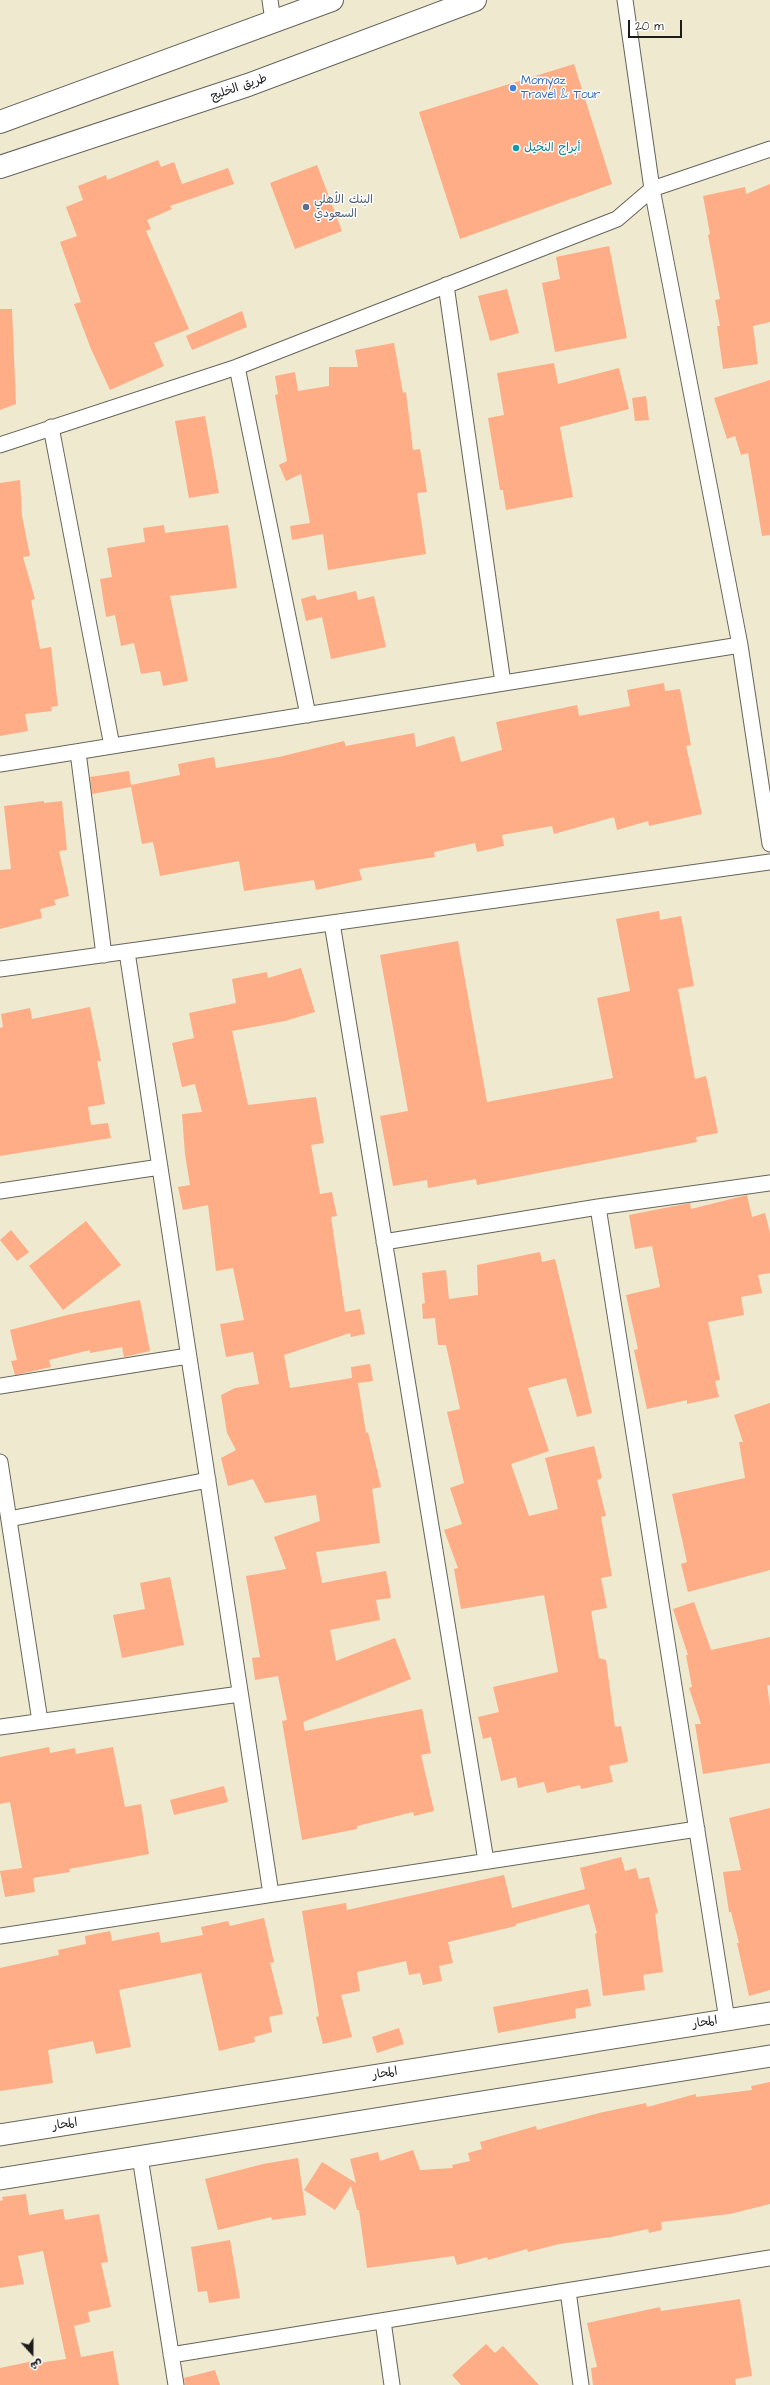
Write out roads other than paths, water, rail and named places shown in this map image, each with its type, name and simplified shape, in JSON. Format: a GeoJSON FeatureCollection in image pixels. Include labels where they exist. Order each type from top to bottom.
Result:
{"type":"FeatureCollection","features":[{"type":"Feature","properties":{"kind":"main road"},"geometry":{"type":"LineString","coordinates":[[0,122],[332,0]]}},
{"type":"Feature","properties":{"kind":"main road","name":"طريق الخليج"},"geometry":{"type":"LineString","coordinates":[[0,167],[248,85],[475,0]]}},
{"type":"Feature","properties":{"kind":"street"},"geometry":{"type":"LineString","coordinates":[[270,0],[273,21]]}},
{"type":"Feature","properties":{"kind":"street"},"geometry":{"type":"LineString","coordinates":[[625,0],[652,189],[740,645],[770,844]]}},
{"type":"Feature","properties":{"kind":"street"},"geometry":{"type":"LineString","coordinates":[[0,445],[237,367],[618,219],[652,189],[770,149]]}},
{"type":"Feature","properties":{"kind":"street"},"geometry":{"type":"LineString","coordinates":[[446,285],[504,683]]}},
{"type":"Feature","properties":{"kind":"street"},"geometry":{"type":"LineString","coordinates":[[237,367],[308,715]]}},
{"type":"Feature","properties":{"kind":"street"},"geometry":{"type":"LineString","coordinates":[[51,427],[112,746]]}},
{"type":"Feature","properties":{"kind":"street"},"geometry":{"type":"LineString","coordinates":[[0,764],[740,645]]}},
{"type":"Feature","properties":{"kind":"street"},"geometry":{"type":"LineString","coordinates":[[78,752],[104,955]]}},
{"type":"Feature","properties":{"kind":"street"},"geometry":{"type":"LineString","coordinates":[[0,969],[770,862]]}},
{"type":"Feature","properties":{"kind":"street"},"geometry":{"type":"LineString","coordinates":[[332,923],[486,1861]]}},
{"type":"Feature","properties":{"kind":"street"},"geometry":{"type":"LineString","coordinates":[[127,952],[271,1894]]}},
{"type":"Feature","properties":{"kind":"street"},"geometry":{"type":"LineString","coordinates":[[0,1191],[160,1167]]}},
{"type":"Feature","properties":{"kind":"street"},"geometry":{"type":"LineString","coordinates":[[384,1242],[598,1207],[770,1183]]}},
{"type":"Feature","properties":{"kind":"street"},"geometry":{"type":"LineString","coordinates":[[598,1207],[727,2020]]}},
{"type":"Feature","properties":{"kind":"street"},"geometry":{"type":"LineString","coordinates":[[0,1386],[188,1356]]}},
{"type":"Feature","properties":{"kind":"street"},"geometry":{"type":"LineString","coordinates":[[0,1462],[40,1721]]}},
{"type":"Feature","properties":{"kind":"street"},"geometry":{"type":"LineString","coordinates":[[9,1519],[208,1480]]}},
{"type":"Feature","properties":{"kind":"street"},"geometry":{"type":"LineString","coordinates":[[0,1727],[240,1694]]}},
{"type":"Feature","properties":{"kind":"street"},"geometry":{"type":"LineString","coordinates":[[0,1936],[697,1829]]}},
{"type":"Feature","properties":{"kind":"street","name":"المحار"},"geometry":{"type":"LineString","coordinates":[[0,2135],[770,2013]]}},
{"type":"Feature","properties":{"kind":"street"},"geometry":{"type":"LineString","coordinates":[[0,2179],[770,2056]]}},
{"type":"Feature","properties":{"kind":"street"},"geometry":{"type":"LineString","coordinates":[[140,2157],[176,2385]]}},
{"type":"Feature","properties":{"kind":"street"},"geometry":{"type":"LineString","coordinates":[[171,2355],[770,2258]]}},
{"type":"Feature","properties":{"kind":"street"},"geometry":{"type":"LineString","coordinates":[[568,2291],[581,2385]]}},
{"type":"Feature","properties":{"kind":"street"},"geometry":{"type":"LineString","coordinates":[[382,2320],[392,2385]]}},
{"type":"Feature","properties":{"kind":"place","name":"Momyaz Travel & Tour"},"geometry":{"type":"Point","coordinates":[513,88]}},
{"type":"Feature","properties":{"kind":"place","name":"أبراج النخيل"},"geometry":{"type":"Point","coordinates":[516,148]}},
{"type":"Feature","properties":{"kind":"place","name":"البنك الأهلي السعودي"},"geometry":{"type":"Point","coordinates":[306,207]}}]}
